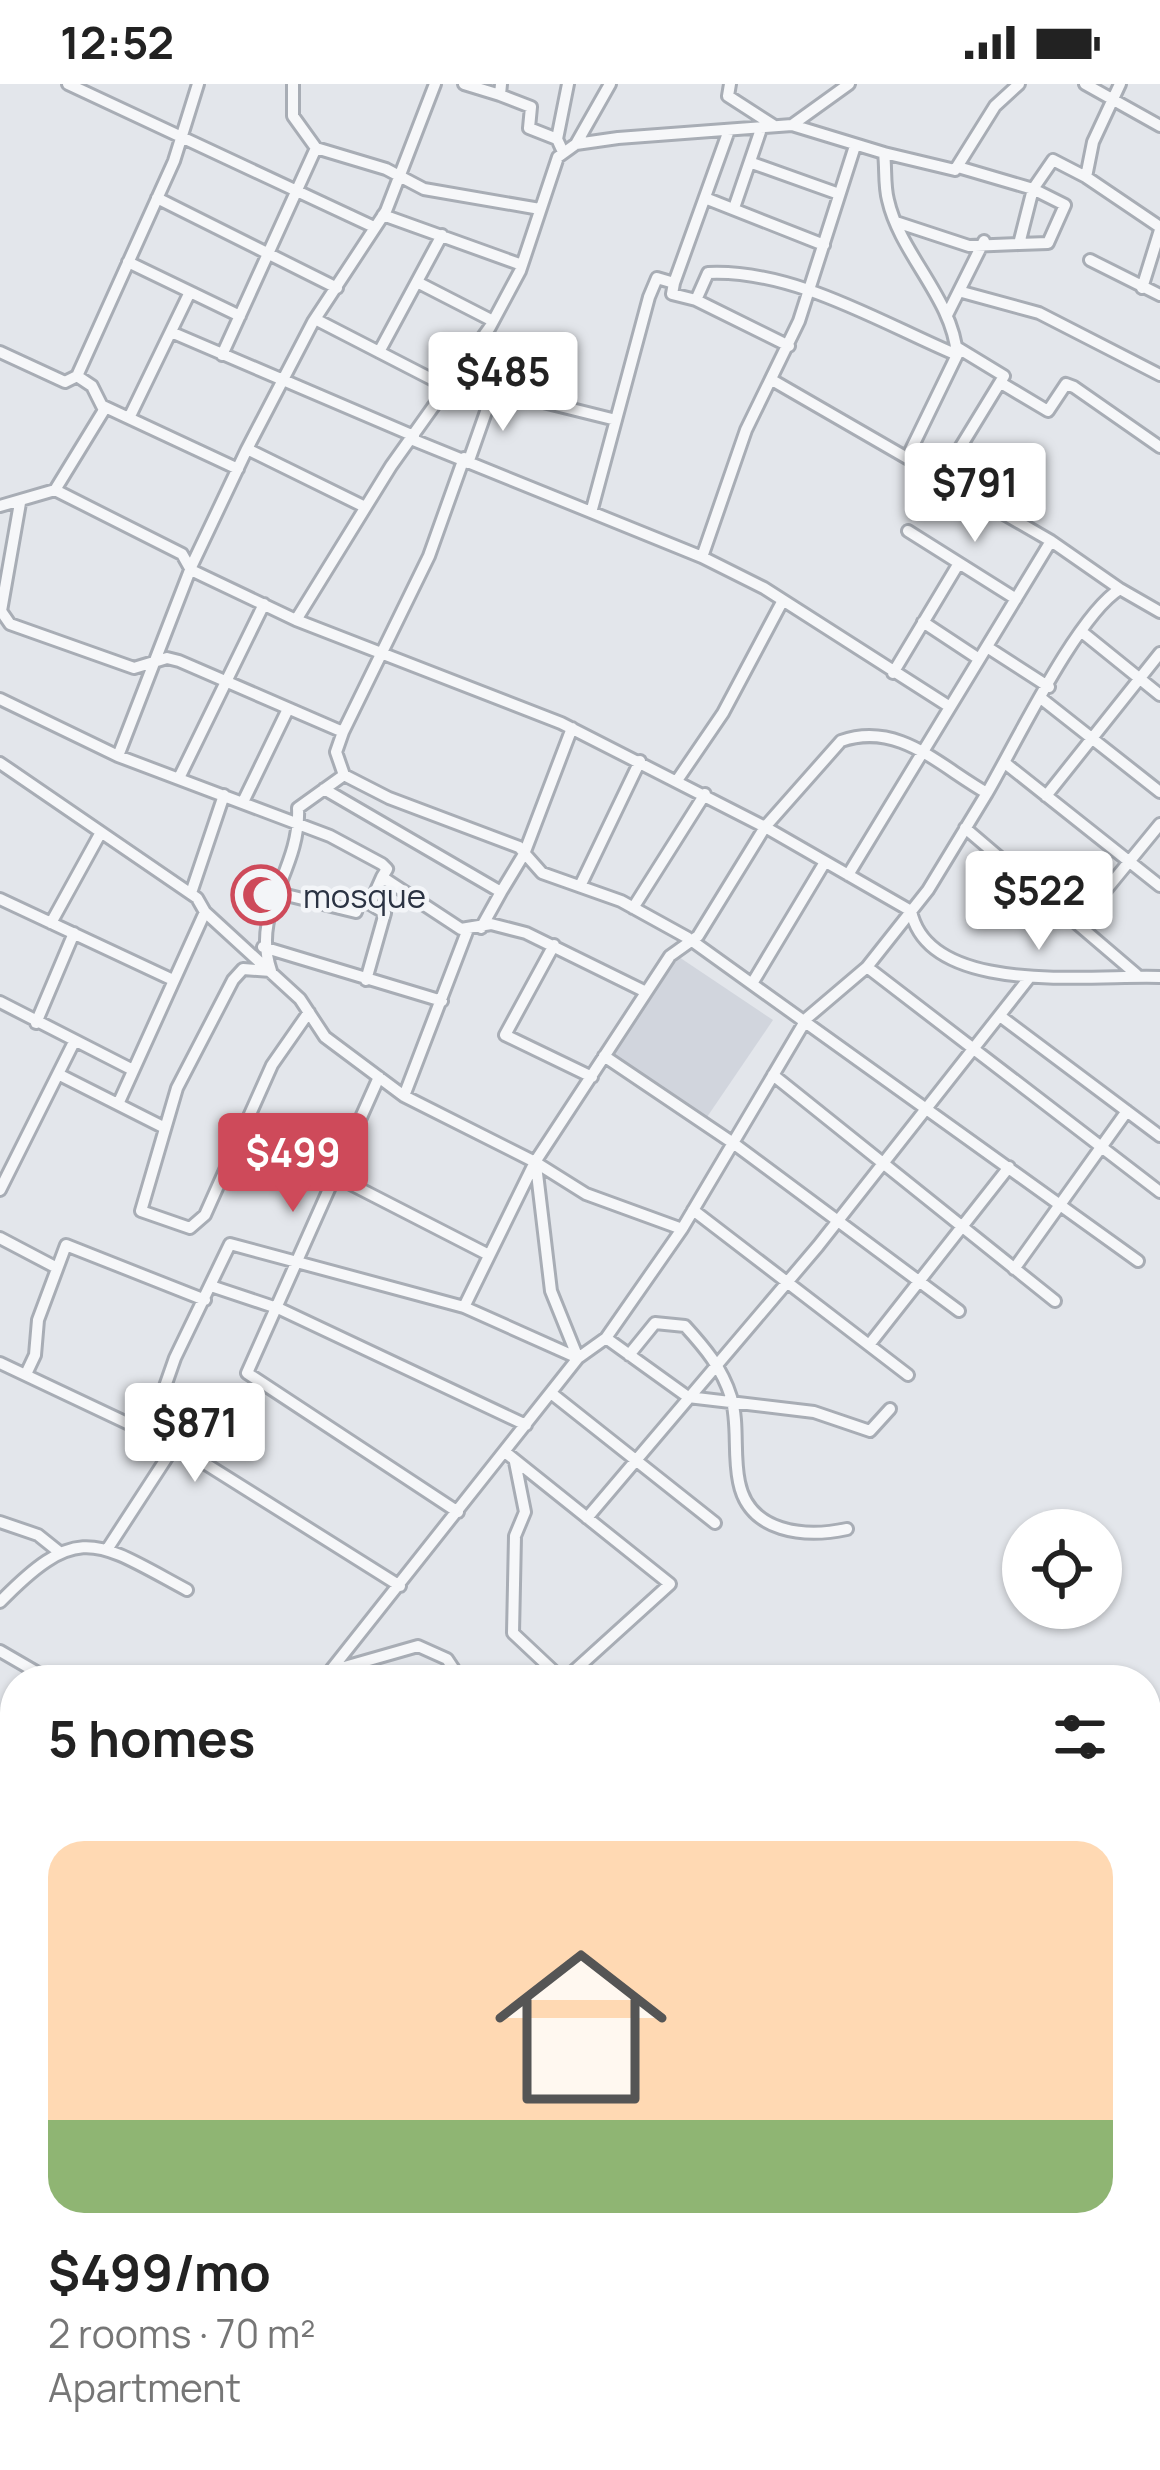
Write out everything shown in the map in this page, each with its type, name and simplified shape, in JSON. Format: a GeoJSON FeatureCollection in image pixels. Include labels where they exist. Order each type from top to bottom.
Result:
{"type":"FeatureCollection","features":[{"type":"Feature","properties":{"kind":"street"},"geometry":{"type":"LineString","coordinates":[[0,352],[65,382],[77,376],[158,198],[198,84]]}},
{"type":"Feature","properties":{"kind":"street"},"geometry":{"type":"LineString","coordinates":[[293,84],[293,116],[316,148],[424,189],[539,209]]}},
{"type":"Feature","properties":{"kind":"street"},"geometry":{"type":"LineString","coordinates":[[118,756],[191,570],[247,449],[315,320],[383,215],[435,84]]}},
{"type":"Feature","properties":{"kind":"street"},"geometry":{"type":"LineString","coordinates":[[464,84],[501,89],[531,107],[529,128],[560,146],[792,125],[855,146],[958,167],[1033,189],[1065,205],[1048,243],[969,246],[896,222]]}},
{"type":"Feature","properties":{"kind":"street"},"geometry":{"type":"LineString","coordinates":[[296,620],[365,507],[493,321],[522,265],[560,146],[568,84]]}},
{"type":"Feature","properties":{"kind":"street"},"geometry":{"type":"LineString","coordinates":[[576,144],[610,84]]}},
{"type":"Feature","properties":{"kind":"street"},"geometry":{"type":"LineString","coordinates":[[730,84],[728,96],[767,127]]}},
{"type":"Feature","properties":{"kind":"street"},"geometry":{"type":"LineString","coordinates":[[792,125],[849,84]]}},
{"type":"Feature","properties":{"kind":"street"},"geometry":{"type":"LineString","coordinates":[[958,167],[995,106],[1019,84]]}},
{"type":"Feature","properties":{"kind":"street"},"geometry":{"type":"LineString","coordinates":[[1085,84],[1160,126]]}},
{"type":"Feature","properties":{"kind":"street"},"geometry":{"type":"LineString","coordinates":[[1086,177],[1102,117],[1115,102],[1120,84]]}},
{"type":"Feature","properties":{"kind":"street"},"geometry":{"type":"LineString","coordinates":[[76,86],[374,227]]}},
{"type":"Feature","properties":{"kind":"street"},"geometry":{"type":"LineString","coordinates":[[734,208],[767,127]]}},
{"type":"Feature","properties":{"kind":"street"},"geometry":{"type":"LineString","coordinates":[[728,133],[672,294],[696,300],[789,346]]}},
{"type":"Feature","properties":{"kind":"street"},"geometry":{"type":"LineString","coordinates":[[702,557],[746,430],[789,346],[855,146]]}},
{"type":"Feature","properties":{"kind":"street"},"geometry":{"type":"LineString","coordinates":[[223,355],[316,148]]}},
{"type":"Feature","properties":{"kind":"street"},"geometry":{"type":"LineString","coordinates":[[884,152],[888,200],[896,222],[947,315],[958,352],[907,458]]}},
{"type":"Feature","properties":{"kind":"street"},"geometry":{"type":"LineString","coordinates":[[1018,244],[1033,189],[1053,160],[1160,228],[1142,288]]}},
{"type":"Feature","properties":{"kind":"street"},"geometry":{"type":"LineString","coordinates":[[752,163],[839,194]]}},
{"type":"Feature","properties":{"kind":"street"},"geometry":{"type":"LineString","coordinates":[[158,198],[337,288]]}},
{"type":"Feature","properties":{"kind":"street"},"geometry":{"type":"LineString","coordinates":[[705,198],[824,245]]}},
{"type":"Feature","properties":{"kind":"street"},"geometry":{"type":"LineString","coordinates":[[383,215],[522,265]]}},
{"type":"Feature","properties":{"kind":"street"},"geometry":{"type":"LineString","coordinates":[[379,352],[442,235]]}},
{"type":"Feature","properties":{"kind":"street"},"geometry":{"type":"LineString","coordinates":[[947,315],[984,242]]}},
{"type":"Feature","properties":{"kind":"street"},"geometry":{"type":"LineString","coordinates":[[1090,260],[1160,295]]}},
{"type":"Feature","properties":{"kind":"street"},"geometry":{"type":"LineString","coordinates":[[128,262],[241,316]]}},
{"type":"Feature","properties":{"kind":"street"},"geometry":{"type":"LineString","coordinates":[[696,300],[708,273],[764,278],[809,291],[1003,373],[940,479]]}},
{"type":"Feature","properties":{"kind":"street"},"geometry":{"type":"LineString","coordinates":[[592,509],[649,297],[657,278],[674,284]]}},
{"type":"Feature","properties":{"kind":"street"},"geometry":{"type":"LineString","coordinates":[[417,282],[493,321]]}},
{"type":"Feature","properties":{"kind":"street"},"geometry":{"type":"LineString","coordinates":[[130,418],[190,292]]}},
{"type":"Feature","properties":{"kind":"street"},"geometry":{"type":"LineString","coordinates":[[962,292],[1040,313],[1160,375]]}},
{"type":"Feature","properties":{"kind":"street"},"geometry":{"type":"LineString","coordinates":[[315,320],[452,384],[494,389],[616,420]]}},
{"type":"Feature","properties":{"kind":"street"},"geometry":{"type":"LineString","coordinates":[[171,332],[702,557],[950,707]]}},
{"type":"Feature","properties":{"kind":"street"},"geometry":{"type":"LineString","coordinates":[[77,376],[92,386],[103,406],[238,469]]}},
{"type":"Feature","properties":{"kind":"street"},"geometry":{"type":"LineString","coordinates":[[772,380],[1051,541],[1160,612]]}},
{"type":"Feature","properties":{"kind":"street"},"geometry":{"type":"LineString","coordinates":[[1000,383],[1048,412],[1066,384],[1074,387],[1160,447]]}},
{"type":"Feature","properties":{"kind":"street"},"geometry":{"type":"LineString","coordinates":[[494,389],[429,556],[343,732],[337,752],[344,775],[389,798],[519,847],[542,873],[581,884],[688,938],[807,1018],[1138,1261]]}},
{"type":"Feature","properties":{"kind":"street"},"geometry":{"type":"LineString","coordinates":[[0,506],[55,490],[103,406]]}},
{"type":"Feature","properties":{"kind":"street"},"geometry":{"type":"LineString","coordinates":[[247,449],[365,507]]}},
{"type":"Feature","properties":{"kind":"street"},"geometry":{"type":"LineString","coordinates":[[55,490],[182,554],[191,570],[296,620],[383,650],[572,728],[678,779],[911,911],[914,923],[958,961],[993,974],[1030,977],[1160,976]]}},
{"type":"Feature","properties":{"kind":"street"},"geometry":{"type":"LineString","coordinates":[[20,503],[1,612],[10,624],[134,668],[179,661],[343,732]]}},
{"type":"Feature","properties":{"kind":"street"},"geometry":{"type":"LineString","coordinates":[[908,530],[1016,599]]}},
{"type":"Feature","properties":{"kind":"street"},"geometry":{"type":"LineString","coordinates":[[848,875],[1051,541]]}},
{"type":"Feature","properties":{"kind":"street"},"geometry":{"type":"LineString","coordinates":[[893,673],[959,563]]}},
{"type":"Feature","properties":{"kind":"street"},"geometry":{"type":"LineString","coordinates":[[336,1665],[458,1512],[510,1456],[526,1425],[578,1358],[606,1338],[682,1229],[807,1018],[867,967],[911,911],[1082,632],[1106,598],[1120,589]]}},
{"type":"Feature","properties":{"kind":"street"},"geometry":{"type":"LineString","coordinates":[[678,779],[723,713],[782,602]]}},
{"type":"Feature","properties":{"kind":"street"},"geometry":{"type":"LineString","coordinates":[[179,778],[264,604]]}},
{"type":"Feature","properties":{"kind":"street"},"geometry":{"type":"LineString","coordinates":[[923,622],[980,659]]}},
{"type":"Feature","properties":{"kind":"street"},"geometry":{"type":"LineString","coordinates":[[1082,632],[1160,695]]}},
{"type":"Feature","properties":{"kind":"street"},"geometry":{"type":"LineString","coordinates":[[987,647],[1049,687]]}},
{"type":"Feature","properties":{"kind":"street"},"geometry":{"type":"LineString","coordinates":[[1046,796],[1160,653]]}},
{"type":"Feature","properties":{"kind":"street"},"geometry":{"type":"LineString","coordinates":[[0,699],[118,756],[299,824],[382,864],[387,869],[370,904]]}},
{"type":"Feature","properties":{"kind":"street"},"geometry":{"type":"LineString","coordinates":[[1042,699],[1160,792]]}},
{"type":"Feature","properties":{"kind":"street"},"geometry":{"type":"LineString","coordinates":[[243,802],[288,709]]}},
{"type":"Feature","properties":{"kind":"street"},"geometry":{"type":"LineString","coordinates":[[404,1096],[475,928],[524,854],[572,728]]}},
{"type":"Feature","properties":{"kind":"street"},"geometry":{"type":"LineString","coordinates":[[464,1307],[536,1162],[646,992],[688,938],[698,936],[765,827],[841,741],[885,734],[909,741],[987,793]]}},
{"type":"Feature","properties":{"kind":"street"},"geometry":{"type":"LineString","coordinates":[[581,884],[640,761]]}},
{"type":"Feature","properties":{"kind":"street"},"geometry":{"type":"LineString","coordinates":[[0,763],[191,893],[205,912],[271,971],[325,1036],[404,1096],[536,1162],[586,1194],[682,1229]]}},
{"type":"Feature","properties":{"kind":"street"},"geometry":{"type":"LineString","coordinates":[[1005,763],[1160,886]]}},
{"type":"Feature","properties":{"kind":"street"},"geometry":{"type":"LineString","coordinates":[[271,971],[263,947],[299,824],[298,808],[344,775]]}},
{"type":"Feature","properties":{"kind":"street"},"geometry":{"type":"LineString","coordinates":[[324,789],[500,892]]}},
{"type":"Feature","properties":{"kind":"street"},"geometry":{"type":"LineString","coordinates":[[633,908],[705,794]]}},
{"type":"Feature","properties":{"kind":"street"},"geometry":{"type":"LineString","coordinates":[[191,893],[224,795]]}},
{"type":"Feature","properties":{"kind":"street"},"geometry":{"type":"LineString","coordinates":[[1078,924],[1160,824]]}},
{"type":"Feature","properties":{"kind":"street"},"geometry":{"type":"LineString","coordinates":[[965,828],[1138,976]]}},
{"type":"Feature","properties":{"kind":"street"},"geometry":{"type":"LineString","coordinates":[[51,922],[100,834]]}},
{"type":"Feature","properties":{"kind":"street"},"geometry":{"type":"LineString","coordinates":[[753,982],[825,862]]}},
{"type":"Feature","properties":{"kind":"street"},"geometry":{"type":"LineString","coordinates":[[382,877],[475,928],[491,924],[554,945],[646,992]]}},
{"type":"Feature","properties":{"kind":"street"},"geometry":{"type":"LineString","coordinates":[[278,893],[356,912],[359,901],[385,913],[366,980]]}},
{"type":"Feature","properties":{"kind":"street"},"geometry":{"type":"LineString","coordinates":[[0,898],[173,980]]}},
{"type":"Feature","properties":{"kind":"street"},"geometry":{"type":"LineString","coordinates":[[119,1102],[205,912]]}},
{"type":"Feature","properties":{"kind":"street"},"geometry":{"type":"LineString","coordinates":[[36,1023],[74,933]]}},
{"type":"Feature","properties":{"kind":"street"},"geometry":{"type":"LineString","coordinates":[[554,945],[505,1035],[592,1077]]}},
{"type":"Feature","properties":{"kind":"street"},"geometry":{"type":"LineString","coordinates":[[263,947],[442,1001]]}},
{"type":"Feature","properties":{"kind":"street"},"geometry":{"type":"LineString","coordinates":[[867,967],[1160,1192]]}},
{"type":"Feature","properties":{"kind":"street"},"geometry":{"type":"LineString","coordinates":[[271,971],[243,970],[232,980],[163,1127],[141,1211],[190,1228],[205,1215],[272,1065],[309,1012]]}},
{"type":"Feature","properties":{"kind":"street"},"geometry":{"type":"LineString","coordinates":[[587,1518],[837,1222],[1030,977]]}},
{"type":"Feature","properties":{"kind":"street"},"geometry":{"type":"LineString","coordinates":[[0,1002],[133,1070]]}},
{"type":"Feature","properties":{"kind":"street"},"geometry":{"type":"LineString","coordinates":[[1000,1016],[1160,1136]]}},
{"type":"Feature","properties":{"kind":"street"},"geometry":{"type":"LineString","coordinates":[[0,1190],[4,1169],[74,1042]]}},
{"type":"Feature","properties":{"kind":"street"},"geometry":{"type":"LineString","coordinates":[[604,1056],[733,1143],[959,1311]]}},
{"type":"Feature","properties":{"kind":"street"},"geometry":{"type":"LineString","coordinates":[[58,1074],[163,1127]]}},
{"type":"Feature","properties":{"kind":"street"},"geometry":{"type":"LineString","coordinates":[[773,1075],[1055,1301]]}},
{"type":"Feature","properties":{"kind":"street"},"geometry":{"type":"LineString","coordinates":[[380,1077],[248,1372],[458,1512]]}},
{"type":"Feature","properties":{"kind":"street"},"geometry":{"type":"LineString","coordinates":[[1014,1269],[1127,1111]]}},
{"type":"Feature","properties":{"kind":"street"},"geometry":{"type":"LineString","coordinates":[[241,1137],[333,1175],[487,1254]]}},
{"type":"Feature","properties":{"kind":"street"},"geometry":{"type":"LineString","coordinates":[[536,1162],[551,1291],[578,1358]]}},
{"type":"Feature","properties":{"kind":"street"},"geometry":{"type":"LineString","coordinates":[[869,1345],[1010,1166]]}},
{"type":"Feature","properties":{"kind":"street"},"geometry":{"type":"LineString","coordinates":[[693,1210],[908,1375]]}},
{"type":"Feature","properties":{"kind":"street"},"geometry":{"type":"LineString","coordinates":[[0,1238],[57,1268]]}},
{"type":"Feature","properties":{"kind":"street"},"geometry":{"type":"LineString","coordinates":[[149,1432],[175,1358],[230,1244],[464,1307],[578,1358]]}},
{"type":"Feature","properties":{"kind":"street"},"geometry":{"type":"LineString","coordinates":[[26,1374],[66,1245],[205,1300]]}},
{"type":"Feature","properties":{"kind":"street"},"geometry":{"type":"LineString","coordinates":[[211,1286],[280,1309],[526,1425]]}},
{"type":"Feature","properties":{"kind":"street"},"geometry":{"type":"LineString","coordinates":[[629,1355],[655,1323],[685,1326],[716,1364],[732,1400],[739,1485],[749,1506],[782,1530],[806,1534],[847,1529]]}},
{"type":"Feature","properties":{"kind":"street"},"geometry":{"type":"LineString","coordinates":[[606,1338],[688,1397],[814,1412],[870,1431],[890,1409]]}},
{"type":"Feature","properties":{"kind":"street"},"geometry":{"type":"LineString","coordinates":[[0,1363],[175,1445],[400,1586]]}},
{"type":"Feature","properties":{"kind":"street"},"geometry":{"type":"LineString","coordinates":[[551,1393],[715,1523]]}},
{"type":"Feature","properties":{"kind":"street"},"geometry":{"type":"LineString","coordinates":[[108,1548],[175,1445]]}},
{"type":"Feature","properties":{"kind":"street"},"geometry":{"type":"LineString","coordinates":[[510,1456],[670,1585],[580,1665]]}},
{"type":"Feature","properties":{"kind":"street"},"geometry":{"type":"LineString","coordinates":[[510,1456],[525,1513],[515,1536],[513,1633],[547,1665]]}},
{"type":"Feature","properties":{"kind":"street"},"geometry":{"type":"LineString","coordinates":[[0,1522],[38,1534],[58,1551]]}},
{"type":"Feature","properties":{"kind":"street"},"geometry":{"type":"LineString","coordinates":[[0,1602],[58,1551],[108,1548],[188,1590]]}},
{"type":"Feature","properties":{"kind":"street"},"geometry":{"type":"LineString","coordinates":[[360,1665],[418,1646],[451,1665]]}},
{"type":"Feature","properties":{"kind":"shaded area"},"geometry":{"type":"Polygon","coordinates":[[[679,957],[773,1020],[705,1120],[610,1057],[679,957]]]}},
{"type":"Feature","properties":{"kind":"place","name":"mosque"},"geometry":{"type":"Point","coordinates":[261,895]}}]}
